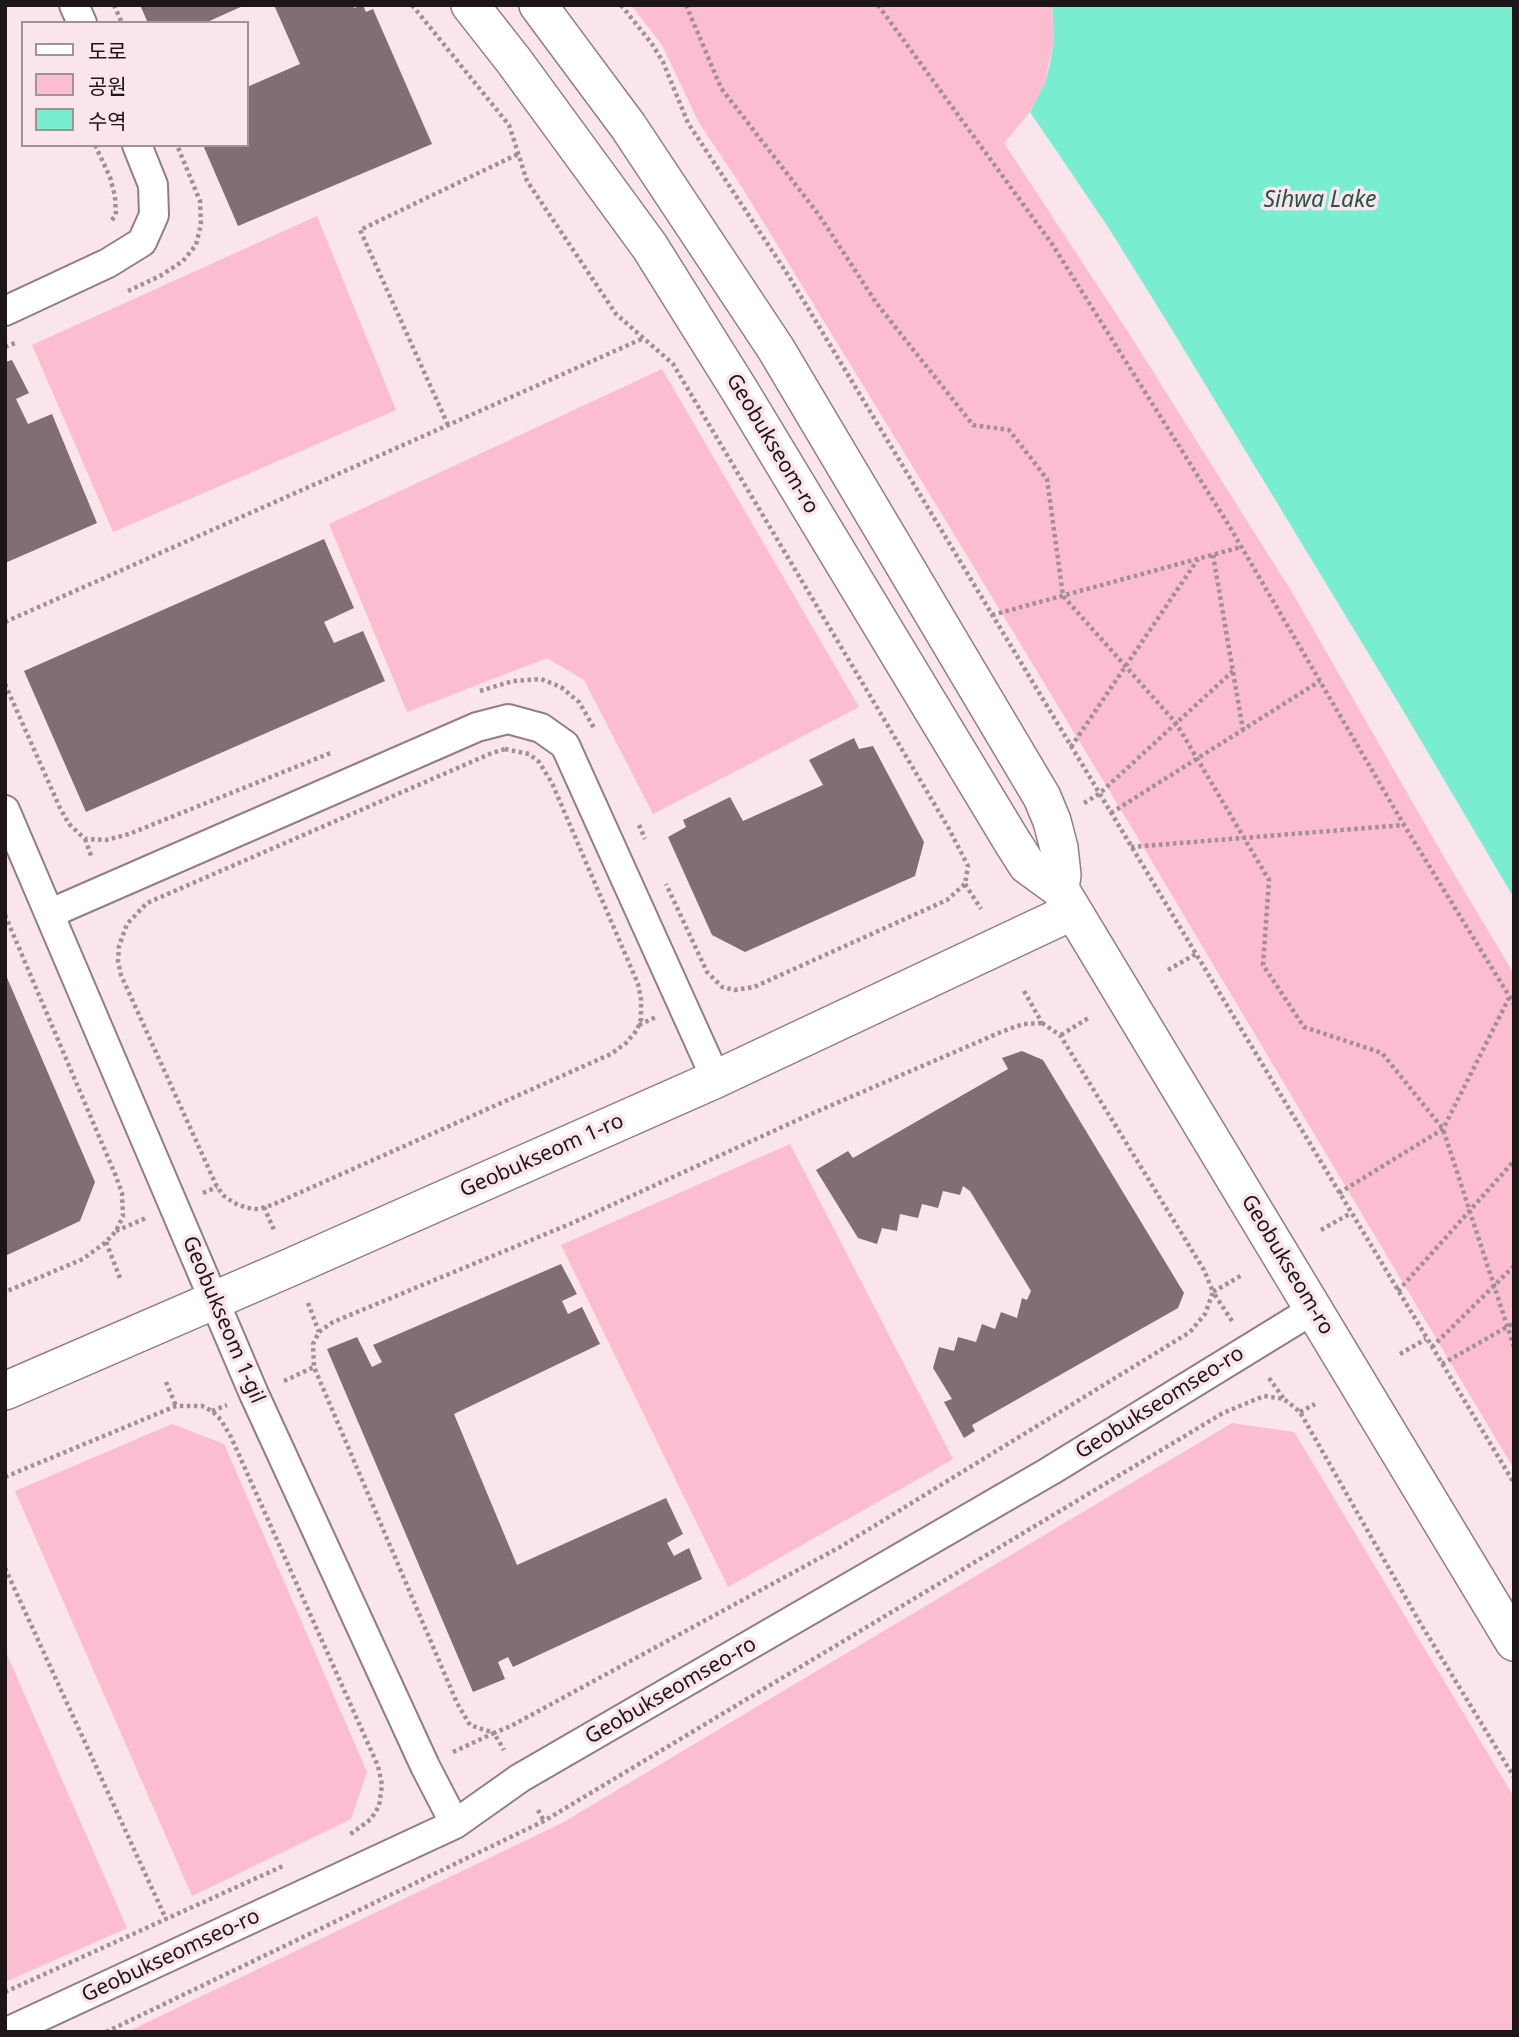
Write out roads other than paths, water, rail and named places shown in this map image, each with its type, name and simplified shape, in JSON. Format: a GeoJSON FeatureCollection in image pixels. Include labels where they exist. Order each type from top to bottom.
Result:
{"type":"FeatureCollection","features":[{"type":"Feature","properties":{"kind":"street"},"geometry":{"type":"LineString","coordinates":[[74,5],[81,21]]}},
{"type":"Feature","properties":{"kind":"street","name":"Geobukseom-ro"},"geometry":{"type":"LineString","coordinates":[[470,5],[650,247],[1020,854],[1027,864],[1067,900],[1514,1642]]}},
{"type":"Feature","properties":{"kind":"street"},"geometry":{"type":"LineString","coordinates":[[538,5],[628,126],[776,349],[1035,785],[1052,821],[1067,900]]}},
{"type":"Feature","properties":{"kind":"street"},"geometry":{"type":"LineString","coordinates":[[5,311],[108,263],[142,242],[154,215],[153,185],[138,147]]}},
{"type":"Feature","properties":{"kind":"street"},"geometry":{"type":"LineString","coordinates":[[51,913],[477,727],[508,719],[541,728],[565,745],[716,1079]]}},
{"type":"Feature","properties":{"kind":"street","name":"Geobukseom 1-gil"},"geometry":{"type":"LineString","coordinates":[[5,810],[254,1394],[425,1766],[455,1824]]}},
{"type":"Feature","properties":{"kind":"street","name":"Geobukseom 1-ro"},"geometry":{"type":"LineString","coordinates":[[5,1391],[216,1301],[716,1079],[1067,900]]}},
{"type":"Feature","properties":{"kind":"street","name":"Geobukseomseo-ro"},"geometry":{"type":"LineString","coordinates":[[7,2032],[455,1824],[520,1778],[1050,1471],[1314,1310]]}},
{"type":"Feature","properties":{"kind":"water","name":"Sihwa Lake"},"geometry":{"type":"Polygon","coordinates":[[[1052,5],[1514,5],[1514,898],[1171,328],[1108,227],[1030,112],[1045,83],[1050,64],[1054,38],[1052,5]]]}}]}
